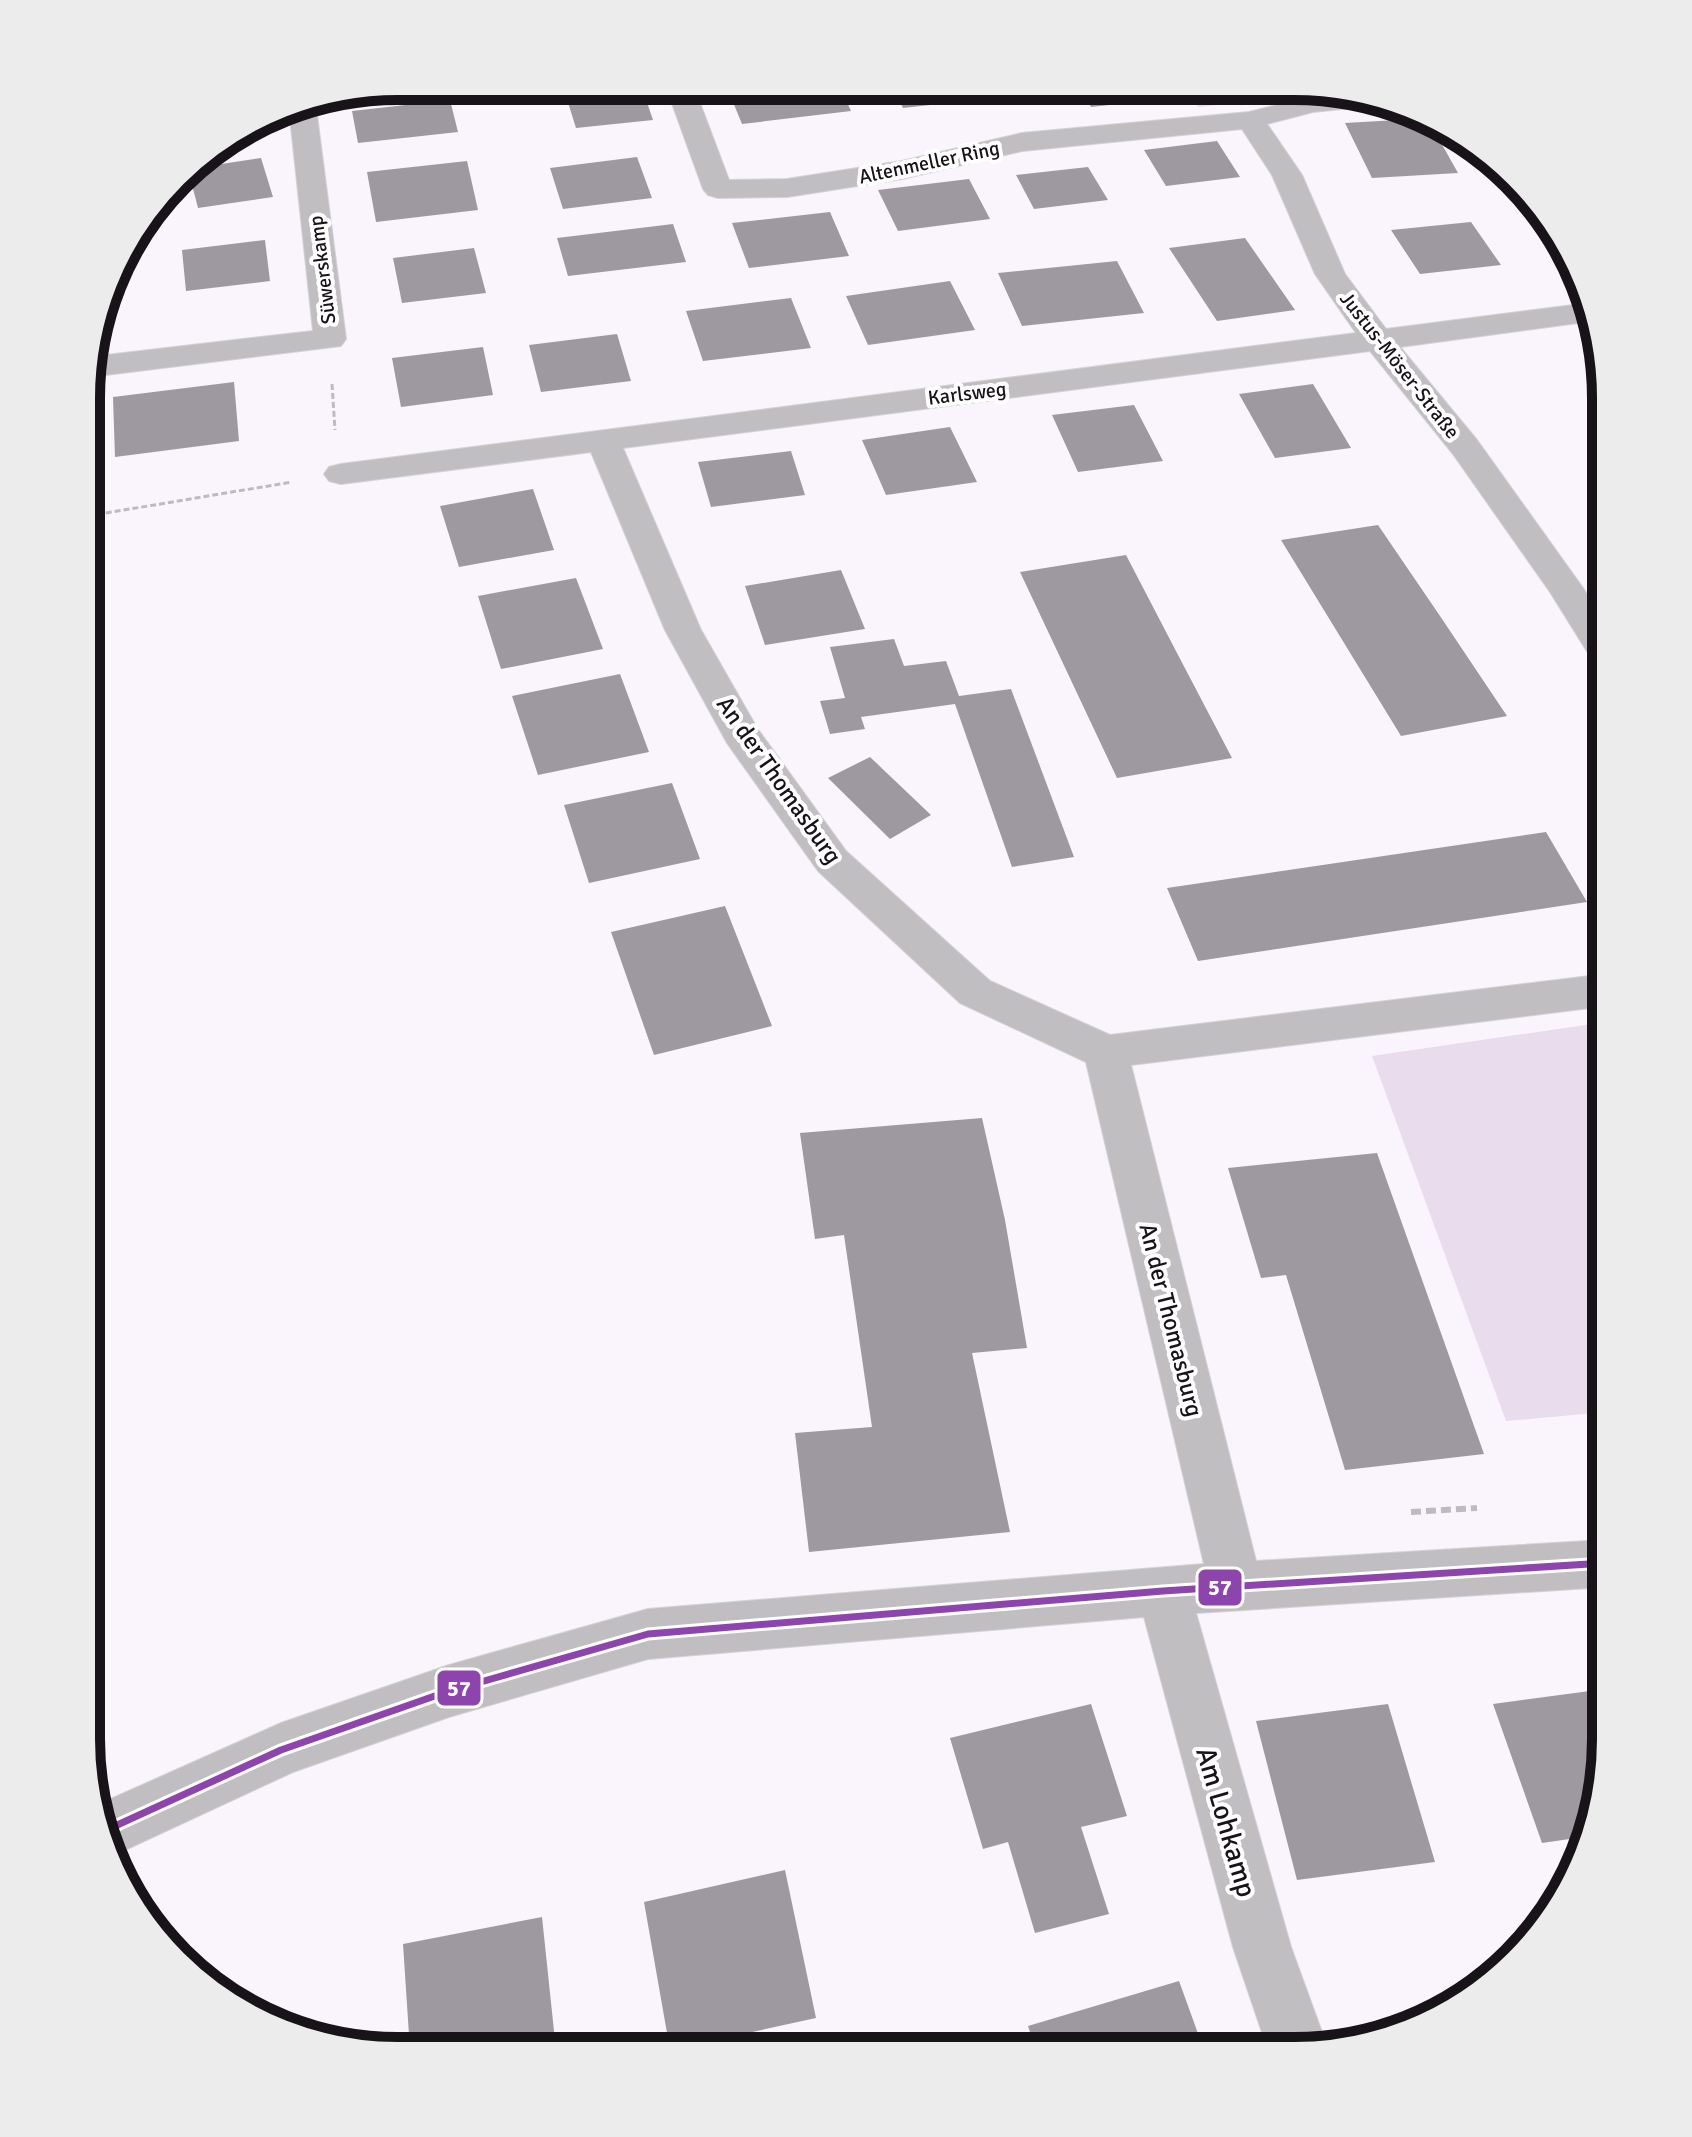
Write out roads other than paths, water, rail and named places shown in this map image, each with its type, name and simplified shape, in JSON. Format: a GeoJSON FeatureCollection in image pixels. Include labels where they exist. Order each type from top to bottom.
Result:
{"type":"FeatureCollection","features":[{"type":"Feature","properties":{"kind":"street","name":"Altenmeller Ring"},"geometry":{"type":"LineString","coordinates":[[685,100],[718,189],[787,188],[902,170],[1022,142],[1250,120]]}},
{"type":"Feature","properties":{"kind":"street"},"geometry":{"type":"LineString","coordinates":[[1250,120],[1327,102]]}},
{"type":"Feature","properties":{"kind":"street","name":"Süwerskamp"},"geometry":{"type":"LineString","coordinates":[[102,365],[330,339],[304,115]]}},
{"type":"Feature","properties":{"kind":"street","name":"Justus-Möser-Straße"},"geometry":{"type":"LineString","coordinates":[[1250,120],[1287,175],[1330,274],[1351,307],[1465,447],[1592,631]]}},
{"type":"Feature","properties":{"kind":"street","name":"Karlsweg"},"geometry":{"type":"LineString","coordinates":[[341,474],[1580,314]]}},
{"type":"Feature","properties":{"kind":"street","name":"An der Thomasburg"},"geometry":{"type":"LineString","coordinates":[[603,439],[683,630],[741,734],[832,861],[975,992],[1106,1052],[1236,1588]]}},
{"type":"Feature","properties":{"kind":"street"},"geometry":{"type":"LineString","coordinates":[[1106,1052],[1592,992]]}},
{"type":"Feature","properties":{"kind":"street"},"geometry":{"type":"LineString","coordinates":[[113,1827],[281,1750],[449,1691],[648,1634],[1163,1591],[1592,1564]]}},
{"type":"Feature","properties":{"kind":"street","name":"Am Lohkamp"},"geometry":{"type":"LineString","coordinates":[[1163,1591],[1262,1947],[1293,2037]]}}]}
